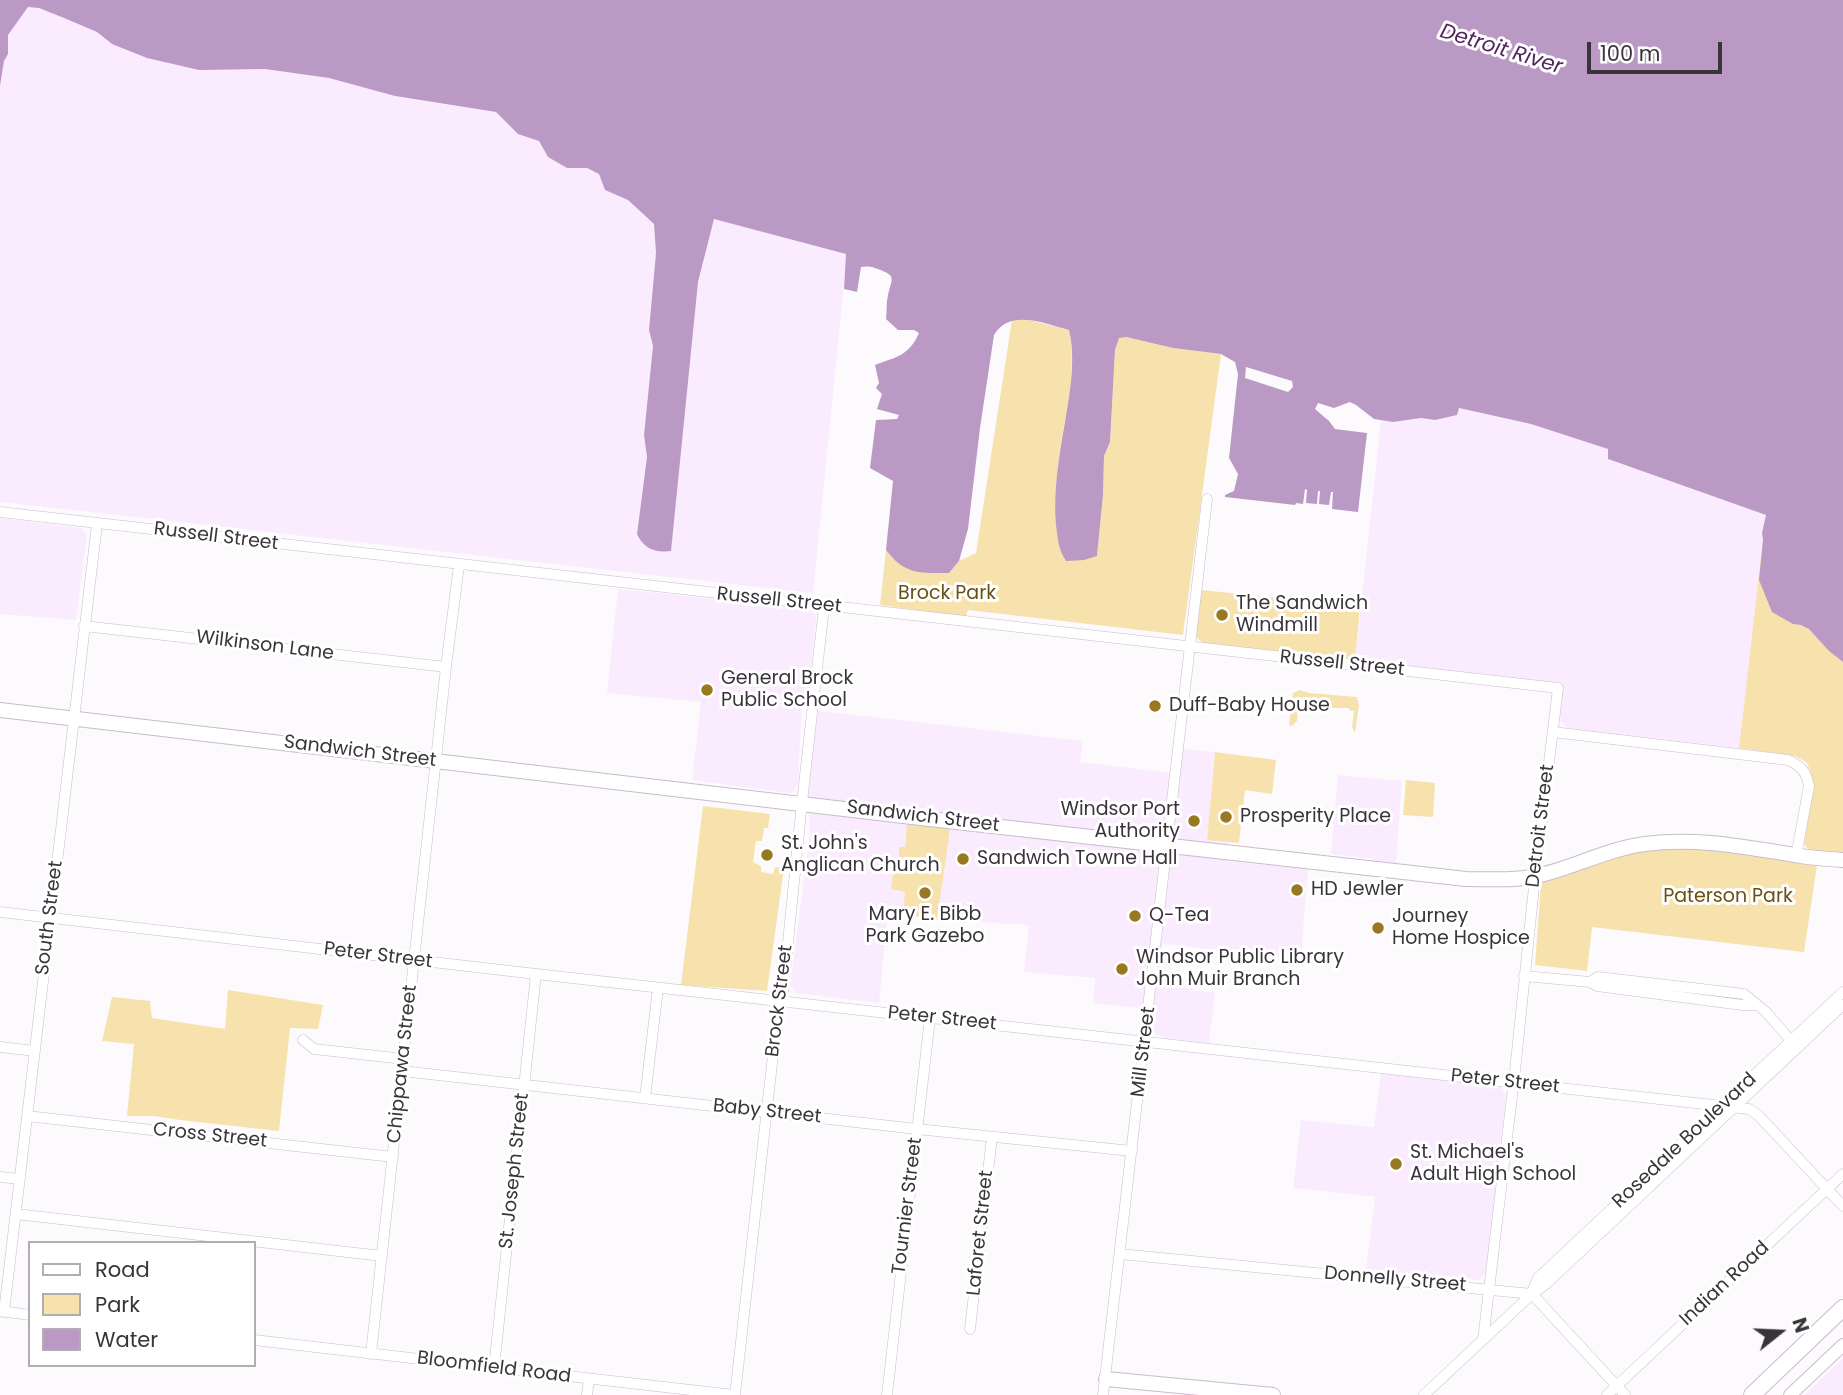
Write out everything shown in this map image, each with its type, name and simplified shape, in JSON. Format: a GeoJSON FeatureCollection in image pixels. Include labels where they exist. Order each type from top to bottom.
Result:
{"type":"FeatureCollection","features":[{"type":"Feature","properties":{"kind":"highway"},"geometry":{"type":"LineString","coordinates":[[1752,1395],[1843,1308]]}},
{"type":"Feature","properties":{"kind":"main road","name":"Sandwich Street"},"geometry":{"type":"LineString","coordinates":[[0,710],[1168,846],[1466,878],[1535,877],[1610,851],[1668,841],[1722,844],[1796,856],[1843,860]]}},
{"type":"Feature","properties":{"kind":"main road"},"geometry":{"type":"LineString","coordinates":[[1106,1379],[1222,1393],[1273,1395]]}},
{"type":"Feature","properties":{"kind":"street","name":"Mill Street"},"geometry":{"type":"LineString","coordinates":[[1103,1395],[1207,499]]}},
{"type":"Feature","properties":{"kind":"street","name":"Russell Street"},"geometry":{"type":"LineString","coordinates":[[0,512],[1558,688]]}},
{"type":"Feature","properties":{"kind":"street","name":"South Street"},"geometry":{"type":"LineString","coordinates":[[2,1311],[16,1213],[97,524]]}},
{"type":"Feature","properties":{"kind":"street","name":"Chippawa Street"},"geometry":{"type":"LineString","coordinates":[[371,1354],[459,565]]}},
{"type":"Feature","properties":{"kind":"street","name":"Brock Street"},"geometry":{"type":"LineString","coordinates":[[735,1395],[779,1001],[783,992],[824,607]]}},
{"type":"Feature","properties":{"kind":"street","name":"Wilkinson Lane"},"geometry":{"type":"LineString","coordinates":[[85,626],[446,667]]}},
{"type":"Feature","properties":{"kind":"street","name":"Detroit Street"},"geometry":{"type":"LineString","coordinates":[[1483,1340],[1558,688]]}},
{"type":"Feature","properties":{"kind":"street"},"geometry":{"type":"LineString","coordinates":[[1553,732],[1788,760],[1803,769],[1809,786],[1796,856]]}},
{"type":"Feature","properties":{"kind":"street","name":"Peter Street"},"geometry":{"type":"LineString","coordinates":[[0,912],[1749,1109],[1758,1115],[1843,1206]]}},
{"type":"Feature","properties":{"kind":"street","name":"St. Joseph Street"},"geometry":{"type":"LineString","coordinates":[[494,1368],[536,974]]}},
{"type":"Feature","properties":{"kind":"street"},"geometry":{"type":"LineString","coordinates":[[1524,976],[1590,982],[1598,977],[1744,994],[1766,1012],[1794,1044]]}},
{"type":"Feature","properties":{"kind":"street"},"geometry":{"type":"LineString","coordinates":[[645,1098],[659,988]]}},
{"type":"Feature","properties":{"kind":"street","name":"Rosedale Boulevard"},"geometry":{"type":"LineString","coordinates":[[1424,1395],[1734,1108],[1843,992]]}},
{"type":"Feature","properties":{"kind":"street","name":"Rosedale Boulevard"},"geometry":{"type":"LineString","coordinates":[[1532,1294],[1538,1278],[1721,1106],[1843,1005]]}},
{"type":"Feature","properties":{"kind":"street","name":"Tournier Street"},"geometry":{"type":"LineString","coordinates":[[887,1395],[930,1018]]}},
{"type":"Feature","properties":{"kind":"street"},"geometry":{"type":"LineString","coordinates":[[303,1041],[314,1049],[404,1059]]}},
{"type":"Feature","properties":{"kind":"street"},"geometry":{"type":"LineString","coordinates":[[0,1047],[34,1051]]}},
{"type":"Feature","properties":{"kind":"street","name":"Baby Street"},"geometry":{"type":"LineString","coordinates":[[402,1071],[1132,1151]]}},
{"type":"Feature","properties":{"kind":"street","name":"Cross Street"},"geometry":{"type":"LineString","coordinates":[[27,1116],[393,1157]]}},
{"type":"Feature","properties":{"kind":"street","name":"Laforet Street"},"geometry":{"type":"LineString","coordinates":[[970,1329],[992,1137]]}},
{"type":"Feature","properties":{"kind":"street","name":"Indian Road"},"geometry":{"type":"LineString","coordinates":[[1607,1395],[1843,1174]]}},
{"type":"Feature","properties":{"kind":"street"},"geometry":{"type":"LineString","coordinates":[[0,1177],[20,1179]]}},
{"type":"Feature","properties":{"kind":"street"},"geometry":{"type":"LineString","coordinates":[[16,1213],[254,1241]]}},
{"type":"Feature","properties":{"kind":"street"},"geometry":{"type":"LineString","coordinates":[[256,1241],[382,1256]]}},
{"type":"Feature","properties":{"kind":"street","name":"Donnelly Street"},"geometry":{"type":"LineString","coordinates":[[1120,1254],[1532,1294]]}},
{"type":"Feature","properties":{"kind":"street"},"geometry":{"type":"LineString","coordinates":[[1532,1294],[1625,1395]]}},
{"type":"Feature","properties":{"kind":"street"},"geometry":{"type":"LineString","coordinates":[[2,1311],[28,1315]]}},
{"type":"Feature","properties":{"kind":"street","name":"Bloomfield Road"},"geometry":{"type":"LineString","coordinates":[[256,1340],[735,1395]]}},
{"type":"Feature","properties":{"kind":"street"},"geometry":{"type":"LineString","coordinates":[[1790,1395],[1843,1345]]}},
{"type":"Feature","properties":{"kind":"street"},"geometry":{"type":"LineString","coordinates":[[587,1395],[589,1379]]}},
{"type":"Feature","properties":{"kind":"shaded area"},"geometry":{"type":"Polygon","coordinates":[[[28,7],[39,8],[97,32],[112,44],[199,70],[265,69],[329,78],[402,98],[496,112],[518,134],[539,141],[567,168],[587,168],[599,174],[605,190],[628,200],[654,224],[656,253],[649,330],[653,346],[644,435],[647,457],[637,534],[714,219],[847,254],[813,593],[0,502],[0,86],[8,53],[8,35],[28,7]]]}},
{"type":"Feature","properties":{"kind":"shaded area"},"geometry":{"type":"Polygon","coordinates":[[[1458,408],[1531,424],[1609,449],[1609,460],[1767,515],[1762,533],[1739,748],[1567,728],[1561,722],[1559,712],[1562,683],[1355,660],[1381,420],[1435,420],[1458,408]]]}},
{"type":"Feature","properties":{"kind":"shaded area"},"geometry":{"type":"Polygon","coordinates":[[[0,518],[81,528],[87,534],[76,620],[0,614],[0,518]]]}},
{"type":"Feature","properties":{"kind":"shaded area","name":"General Brock Public School"},"geometry":{"type":"Polygon","coordinates":[[[618,589],[815,609],[809,687],[802,699],[798,783],[794,791],[789,793],[692,780],[701,702],[607,693],[618,589]]]}},
{"type":"Feature","properties":{"kind":"shaded area"},"geometry":{"type":"Polygon","coordinates":[[[811,710],[1083,741],[1080,762],[1179,774],[1183,749],[1215,752],[1207,840],[1228,842],[1226,861],[1308,869],[1301,957],[1278,957],[1163,944],[1158,982],[1215,993],[1209,1043],[1156,1035],[1153,1027],[1155,1010],[1093,1003],[1095,978],[1024,972],[1029,925],[937,920],[888,911],[879,1003],[795,993],[790,985],[810,833],[807,788],[811,710]]]}},
{"type":"Feature","properties":{"kind":"shaded area"},"geometry":{"type":"Polygon","coordinates":[[[1338,775],[1402,781],[1396,863],[1331,854],[1338,775]]]}},
{"type":"Feature","properties":{"kind":"shaded area","name":"St. Michael's Adult High School"},"geometry":{"type":"Polygon","coordinates":[[[1381,1073],[1501,1086],[1506,1095],[1486,1273],[1479,1280],[1366,1269],[1375,1197],[1293,1188],[1301,1120],[1374,1127],[1381,1073]]]}},
{"type":"Feature","properties":{"kind":"shaded area"},"geometry":{"type":"Polygon","coordinates":[[[1843,1358],[1843,1395],[1804,1395],[1821,1379],[1843,1358]]]}},
{"type":"Feature","properties":{"kind":"green space","name":"Brock Park"},"geometry":{"type":"Polygon","coordinates":[[[1025,319],[1069,330],[1071,375],[1055,506],[1097,556],[1104,456],[1110,442],[1115,350],[1119,337],[1221,354],[1183,635],[968,610],[966,617],[880,605],[886,550],[892,558],[949,573],[959,561],[976,553],[1012,320],[1025,319]]]}},
{"type":"Feature","properties":{"kind":"green space"},"geometry":{"type":"Polygon","coordinates":[[[1763,540],[1843,554],[1843,854],[1811,850],[1804,844],[1813,784],[1806,762],[1795,756],[1739,748],[1763,540]]]}},
{"type":"Feature","properties":{"kind":"green space"},"geometry":{"type":"Polygon","coordinates":[[[1201,590],[1360,606],[1355,660],[1203,643],[1196,634],[1201,590]]]}},
{"type":"Feature","properties":{"kind":"green space"},"geometry":{"type":"Polygon","coordinates":[[[1300,690],[1357,697],[1359,705],[1355,733],[1352,727],[1354,711],[1321,704],[1320,707],[1303,703],[1298,705],[1297,721],[1292,726],[1289,725],[1293,693],[1300,690]]]}},
{"type":"Feature","properties":{"kind":"green space","name":"Prosperity Place"},"geometry":{"type":"Polygon","coordinates":[[[1215,752],[1276,760],[1272,794],[1245,790],[1239,843],[1207,840],[1215,752]]]}},
{"type":"Feature","properties":{"kind":"green space"},"geometry":{"type":"Polygon","coordinates":[[[1406,780],[1435,783],[1433,817],[1403,815],[1406,780]]]}},
{"type":"Feature","properties":{"kind":"green space"},"geometry":{"type":"Polygon","coordinates":[[[703,806],[770,814],[762,841],[756,841],[753,862],[761,866],[761,872],[773,874],[775,867],[784,868],[767,991],[681,985],[703,806]]]}},
{"type":"Feature","properties":{"kind":"green space"},"geometry":{"type":"Polygon","coordinates":[[[915,822],[942,825],[950,829],[937,920],[903,914],[905,892],[891,889],[895,857],[899,857],[899,847],[905,847],[907,825],[915,822]]]}},
{"type":"Feature","properties":{"kind":"green space","name":"Paterson Park"},"geometry":{"type":"Polygon","coordinates":[[[1662,848],[1720,851],[1817,865],[1804,952],[1592,927],[1587,971],[1535,965],[1541,884],[1545,880],[1617,857],[1662,848]]]}},
{"type":"Feature","properties":{"kind":"green space"},"geometry":{"type":"Polygon","coordinates":[[[228,990],[323,1005],[318,1029],[290,1028],[279,1131],[154,1116],[127,1116],[134,1044],[102,1041],[112,997],[150,1001],[152,1018],[225,1029],[228,990]]]}},
{"type":"Feature","properties":{"kind":"water","name":"Detroit River"},"geometry":{"type":"Polygon","coordinates":[[[0,0],[1843,0],[1843,662],[1809,629],[1793,624],[1772,612],[1759,580],[1766,515],[1608,459],[1608,449],[1531,424],[1459,408],[1457,415],[1435,420],[1421,418],[1393,422],[1374,419],[1350,402],[1334,408],[1318,403],[1315,409],[1335,429],[1367,433],[1358,512],[1332,509],[1333,492],[1329,505],[1319,504],[1320,491],[1317,504],[1306,503],[1305,489],[1303,504],[1295,505],[1225,497],[1234,491],[1238,474],[1229,458],[1238,374],[1235,362],[1221,354],[1173,348],[1126,337],[1119,338],[1115,350],[1110,442],[1104,456],[1097,556],[1066,561],[1058,539],[1055,499],[1072,376],[1071,341],[1069,330],[1028,320],[1009,322],[994,335],[968,529],[959,561],[949,573],[914,571],[900,564],[886,550],[893,481],[870,468],[876,420],[897,419],[899,415],[877,409],[882,394],[876,388],[879,383],[875,365],[906,351],[919,333],[914,330],[898,330],[886,319],[891,276],[873,267],[861,267],[857,292],[844,289],[846,254],[714,219],[698,282],[671,551],[655,550],[643,543],[637,534],[647,457],[644,435],[653,346],[649,330],[656,253],[654,224],[628,200],[605,190],[599,174],[587,168],[567,168],[548,157],[539,141],[518,134],[496,112],[395,96],[329,78],[265,69],[199,70],[147,58],[112,44],[97,32],[39,8],[28,7],[8,35],[8,54],[4,61],[0,86],[0,0]],[[1246,367],[1245,378],[1288,392],[1293,387],[1292,381],[1246,367]]]}},
{"type":"Feature","properties":{"kind":"place","name":"The Sandwich Windmill"},"geometry":{"type":"Point","coordinates":[1222,615]}},
{"type":"Feature","properties":{"kind":"place","name":"General Brock Public School"},"geometry":{"type":"Point","coordinates":[707,690]}},
{"type":"Feature","properties":{"kind":"place","name":"Duff-Baby House"},"geometry":{"type":"Point","coordinates":[1155,706]}},
{"type":"Feature","properties":{"kind":"place","name":"Prosperity Place"},"geometry":{"type":"Point","coordinates":[1226,817]}},
{"type":"Feature","properties":{"kind":"place","name":"Windsor Port Authority"},"geometry":{"type":"Point","coordinates":[1194,821]}},
{"type":"Feature","properties":{"kind":"place","name":"St. John's Anglican Church"},"geometry":{"type":"Point","coordinates":[767,855]}},
{"type":"Feature","properties":{"kind":"place","name":"Sandwich Towne Hall"},"geometry":{"type":"Point","coordinates":[963,859]}},
{"type":"Feature","properties":{"kind":"place","name":"HD Jewler"},"geometry":{"type":"Point","coordinates":[1297,890]}},
{"type":"Feature","properties":{"kind":"place","name":"Mary E. Bibb Park Gazebo"},"geometry":{"type":"Point","coordinates":[925,893]}},
{"type":"Feature","properties":{"kind":"place","name":"Q-Tea"},"geometry":{"type":"Point","coordinates":[1135,916]}},
{"type":"Feature","properties":{"kind":"place","name":"Journey Home Hospice"},"geometry":{"type":"Point","coordinates":[1378,928]}},
{"type":"Feature","properties":{"kind":"place","name":"Windsor Public Library John Muir Branch"},"geometry":{"type":"Point","coordinates":[1122,969]}},
{"type":"Feature","properties":{"kind":"place","name":"St. Michael's Adult High School"},"geometry":{"type":"Point","coordinates":[1396,1164]}}]}
